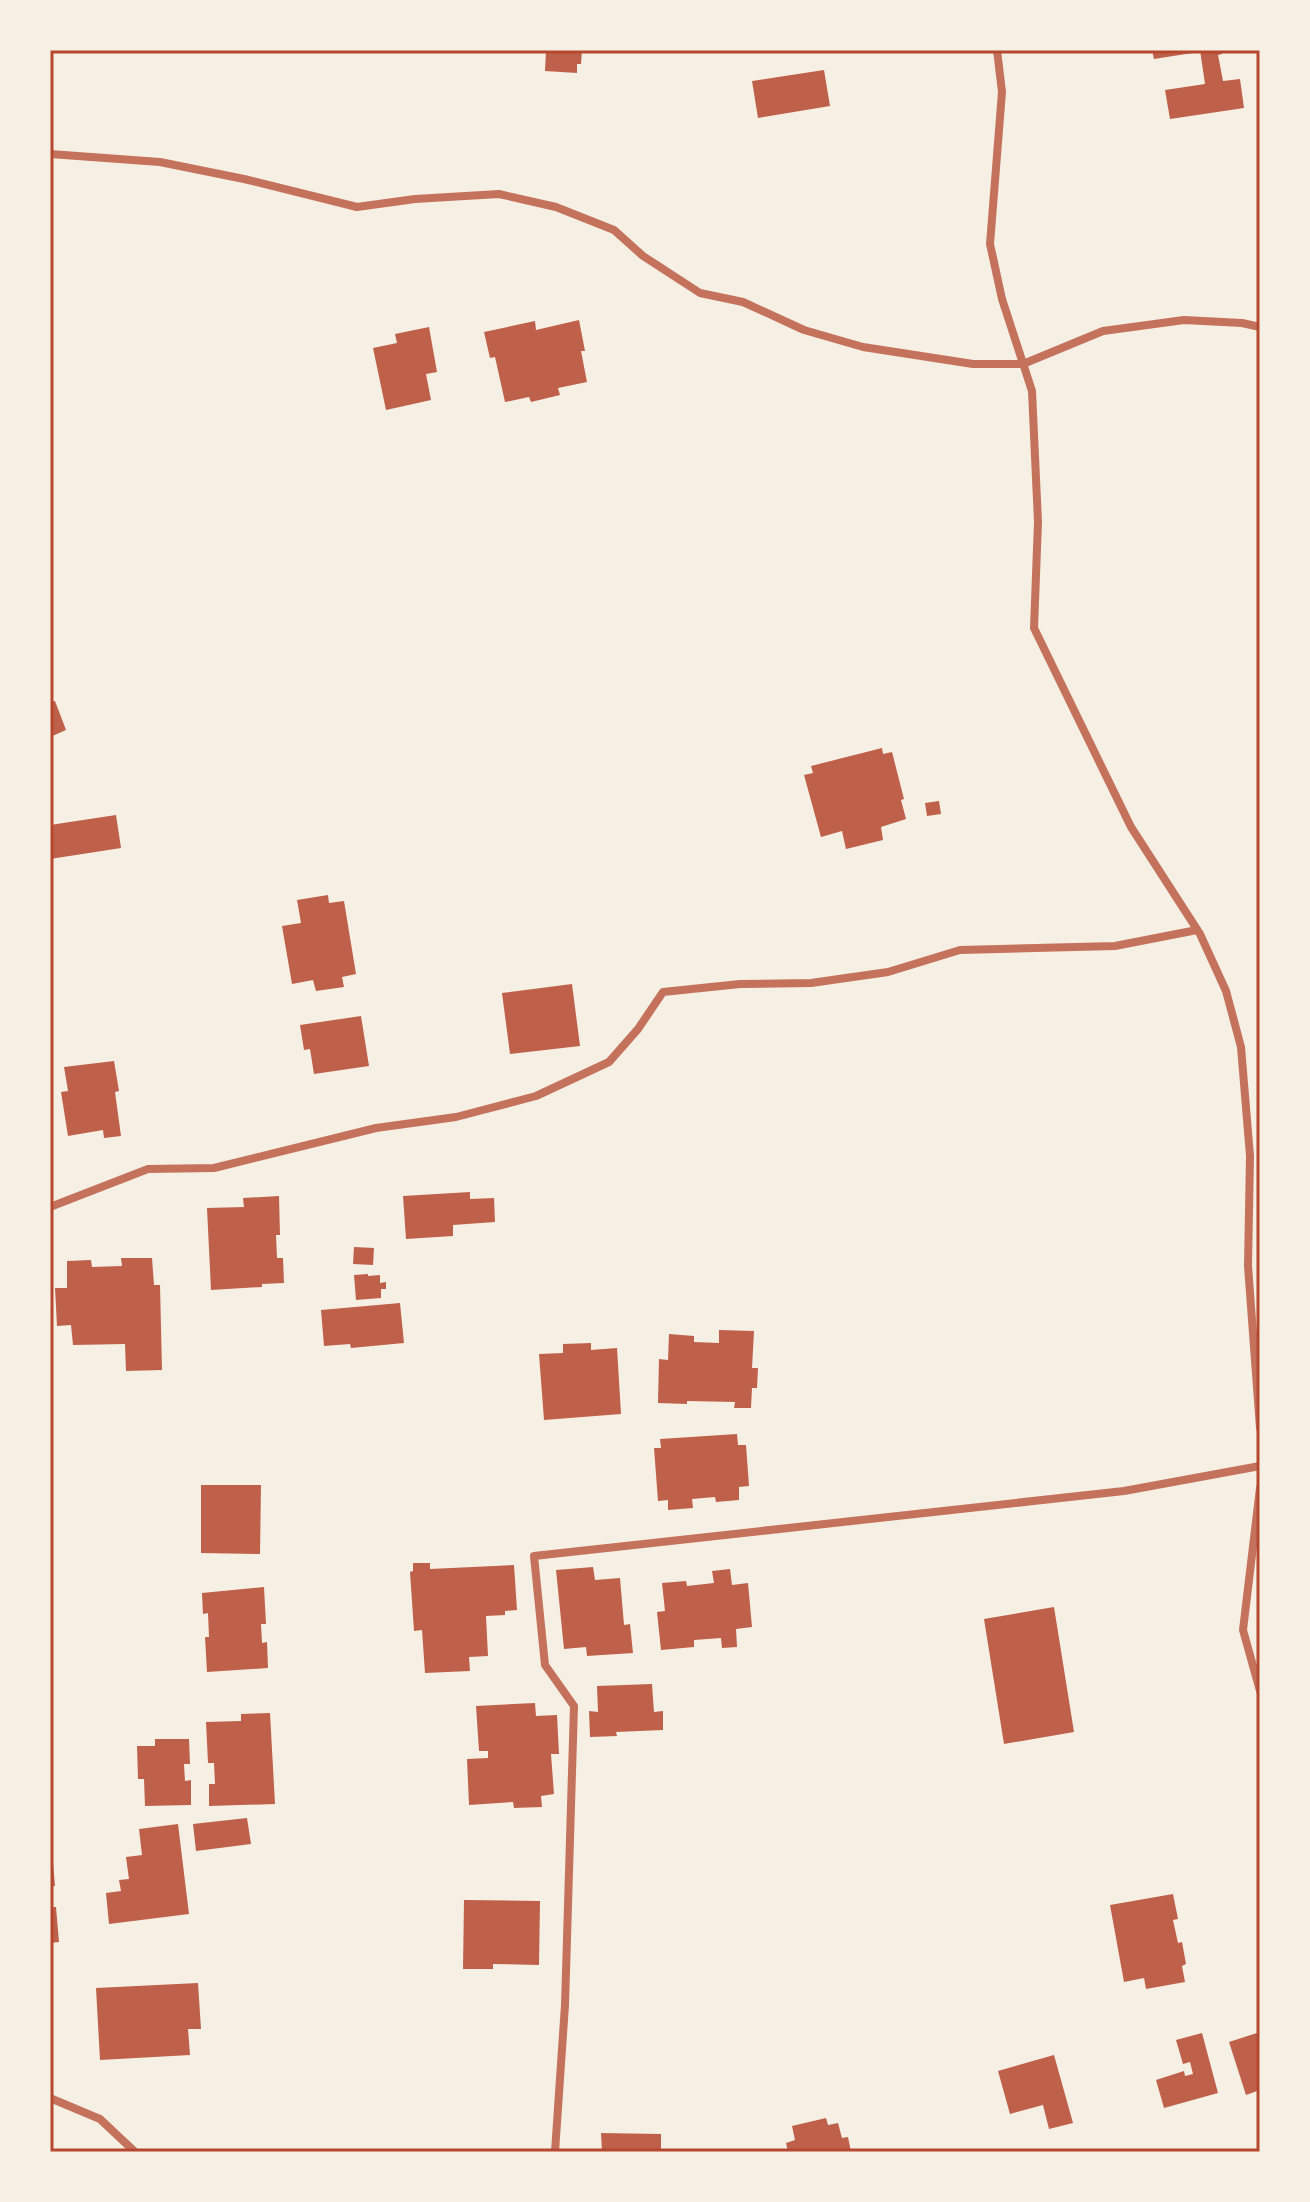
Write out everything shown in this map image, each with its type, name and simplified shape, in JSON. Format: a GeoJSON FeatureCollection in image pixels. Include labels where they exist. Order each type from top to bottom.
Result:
{"type":"FeatureCollection","features":[{"type":"Feature","properties":{"kind":"street"},"geometry":{"type":"LineString","coordinates":[[997,50],[1002,92],[990,244],[1002,299],[1032,391],[1038,522],[1034,628],[1131,827],[1197,930],[1226,991],[1241,1047],[1250,1156],[1248,1266],[1260,1428]]}},
{"type":"Feature","properties":{"kind":"street"},"geometry":{"type":"LineString","coordinates":[[50,154],[160,162],[357,207],[415,199],[499,194],[556,207],[614,230],[643,256],[700,293],[743,302],[804,330],[876,349],[973,364],[1023,364],[1103,331],[1184,320],[1260,327]]}},
{"type":"Feature","properties":{"kind":"street"},"geometry":{"type":"LineString","coordinates":[[50,1207],[148,1169],[214,1168],[376,1128],[456,1117],[536,1096],[609,1062],[638,1029],[663,992],[740,984],[811,983],[888,972],[960,950],[1115,946],[1197,930]]}},
{"type":"Feature","properties":{"kind":"street"},"geometry":{"type":"LineString","coordinates":[[555,2152],[565,2005],[574,1706],[545,1665],[534,1556],[1124,1491],[1260,1466]]}},
{"type":"Feature","properties":{"kind":"street"},"geometry":{"type":"LineString","coordinates":[[1260,1488],[1243,1630],[1260,1691]]}},
{"type":"Feature","properties":{"kind":"street"},"geometry":{"type":"LineString","coordinates":[[50,2098],[100,2119],[135,2152]]}},
{"type":"Feature","properties":{"kind":"building"},"geometry":{"type":"Polygon","coordinates":[[[546,50],[582,50],[577,73],[545,71],[546,50]]]}},
{"type":"Feature","properties":{"kind":"building"},"geometry":{"type":"Polygon","coordinates":[[[1152,50],[1199,50],[1199,52],[1154,59],[1152,50]]]}},
{"type":"Feature","properties":{"kind":"building"},"geometry":{"type":"Polygon","coordinates":[[[1200,50],[1222,50],[1222,54],[1218,55],[1223,81],[1240,79],[1244,108],[1170,119],[1165,90],[1205,84],[1200,50]]]}},
{"type":"Feature","properties":{"kind":"building"},"geometry":{"type":"Polygon","coordinates":[[[824,70],[830,106],[758,118],[752,81],[824,70]]]}},
{"type":"Feature","properties":{"kind":"building"},"geometry":{"type":"Polygon","coordinates":[[[579,320],[587,382],[558,388],[560,395],[531,402],[529,397],[505,402],[495,357],[490,358],[484,332],[535,321],[536,330],[579,320]]]}},
{"type":"Feature","properties":{"kind":"building"},"geometry":{"type":"Polygon","coordinates":[[[429,327],[437,372],[426,374],[431,400],[386,410],[373,348],[397,343],[395,334],[429,327]]]}},
{"type":"Feature","properties":{"kind":"building"},"geometry":{"type":"Polygon","coordinates":[[[55,701],[66,730],[50,737],[50,702],[55,701]]]}},
{"type":"Feature","properties":{"kind":"building"},"geometry":{"type":"Polygon","coordinates":[[[882,748],[883,754],[892,752],[906,819],[881,827],[883,840],[846,849],[842,831],[821,837],[804,775],[813,773],[811,766],[882,748]]]}},
{"type":"Feature","properties":{"kind":"building"},"geometry":{"type":"Polygon","coordinates":[[[939,801],[941,814],[927,816],[925,803],[939,801]]]}},
{"type":"Feature","properties":{"kind":"building"},"geometry":{"type":"Polygon","coordinates":[[[116,815],[121,848],[50,859],[50,825],[116,815]]]}},
{"type":"Feature","properties":{"kind":"building"},"geometry":{"type":"Polygon","coordinates":[[[328,895],[329,903],[344,901],[356,974],[342,977],[344,987],[316,991],[313,980],[292,984],[282,926],[301,923],[297,900],[328,895]]]}},
{"type":"Feature","properties":{"kind":"building"},"geometry":{"type":"Polygon","coordinates":[[[572,984],[580,1046],[510,1054],[502,993],[572,984]]]}},
{"type":"Feature","properties":{"kind":"building"},"geometry":{"type":"Polygon","coordinates":[[[361,1016],[369,1066],[314,1074],[310,1049],[304,1050],[300,1025],[361,1016]]]}},
{"type":"Feature","properties":{"kind":"building"},"geometry":{"type":"Polygon","coordinates":[[[114,1061],[121,1136],[104,1138],[103,1130],[68,1136],[61,1092],[68,1091],[64,1067],[114,1061]]]}},
{"type":"Feature","properties":{"kind":"building"},"geometry":{"type":"Polygon","coordinates":[[[470,1192],[470,1199],[494,1198],[495,1222],[453,1225],[453,1236],[406,1239],[403,1196],[470,1192]]]}},
{"type":"Feature","properties":{"kind":"building"},"geometry":{"type":"Polygon","coordinates":[[[279,1196],[277,1258],[283,1258],[284,1283],[211,1290],[207,1208],[244,1207],[243,1198],[279,1196]]]}},
{"type":"Feature","properties":{"kind":"building"},"geometry":{"type":"Polygon","coordinates":[[[354,1247],[374,1248],[373,1265],[353,1264],[354,1247]]]}},
{"type":"Feature","properties":{"kind":"building"},"geometry":{"type":"Polygon","coordinates":[[[121,1258],[152,1258],[154,1285],[160,1285],[162,1370],[126,1371],[125,1344],[73,1345],[71,1325],[57,1326],[55,1288],[67,1288],[67,1261],[91,1260],[92,1267],[122,1266],[121,1258]]]}},
{"type":"Feature","properties":{"kind":"building"},"geometry":{"type":"Polygon","coordinates":[[[354,1275],[380,1275],[380,1283],[386,1282],[386,1289],[381,1289],[381,1298],[356,1300],[354,1275]]]}},
{"type":"Feature","properties":{"kind":"building"},"geometry":{"type":"Polygon","coordinates":[[[400,1303],[404,1343],[351,1348],[350,1344],[324,1346],[321,1310],[400,1303]]]}},
{"type":"Feature","properties":{"kind":"building"},"geometry":{"type":"Polygon","coordinates":[[[719,1330],[754,1331],[752,1368],[758,1368],[757,1388],[752,1388],[751,1408],[734,1408],[735,1402],[658,1403],[659,1359],[668,1360],[669,1334],[694,1336],[694,1342],[719,1343],[719,1330]]]}},
{"type":"Feature","properties":{"kind":"building"},"geometry":{"type":"Polygon","coordinates":[[[591,1343],[591,1350],[617,1348],[621,1414],[544,1420],[539,1354],[563,1353],[563,1344],[591,1343]]]}},
{"type":"Feature","properties":{"kind":"building"},"geometry":{"type":"Polygon","coordinates":[[[737,1434],[738,1445],[746,1445],[749,1486],[739,1487],[739,1500],[716,1502],[715,1497],[692,1499],[693,1508],[668,1510],[668,1500],[658,1501],[654,1448],[661,1448],[660,1439],[737,1434]]]}},
{"type":"Feature","properties":{"kind":"building"},"geometry":{"type":"Polygon","coordinates":[[[201,1485],[261,1485],[260,1554],[201,1553],[201,1485]]]}},
{"type":"Feature","properties":{"kind":"building"},"geometry":{"type":"Polygon","coordinates":[[[413,1563],[430,1563],[430,1569],[514,1565],[517,1610],[505,1611],[505,1615],[486,1616],[488,1656],[469,1657],[470,1671],[425,1673],[422,1630],[414,1631],[410,1572],[413,1571],[413,1563]]]}},
{"type":"Feature","properties":{"kind":"building"},"geometry":{"type":"Polygon","coordinates":[[[593,1567],[595,1580],[620,1578],[624,1625],[630,1624],[633,1653],[587,1656],[586,1647],[564,1649],[556,1570],[593,1567]]]}},
{"type":"Feature","properties":{"kind":"building"},"geometry":{"type":"Polygon","coordinates":[[[730,1569],[732,1585],[748,1583],[752,1627],[736,1629],[737,1647],[722,1648],[721,1638],[694,1640],[694,1647],[661,1650],[657,1612],[665,1611],[662,1583],[686,1581],[687,1586],[714,1583],[712,1571],[730,1569]]]}},
{"type":"Feature","properties":{"kind":"building"},"geometry":{"type":"Polygon","coordinates":[[[264,1587],[266,1624],[261,1624],[262,1643],[267,1642],[268,1668],[207,1672],[205,1637],[209,1637],[208,1613],[203,1614],[202,1593],[264,1587]]]}},
{"type":"Feature","properties":{"kind":"building"},"geometry":{"type":"Polygon","coordinates":[[[1054,1607],[1074,1732],[1004,1744],[984,1619],[1054,1607]]]}},
{"type":"Feature","properties":{"kind":"building"},"geometry":{"type":"Polygon","coordinates":[[[652,1684],[654,1712],[663,1711],[663,1730],[616,1732],[617,1736],[590,1737],[589,1711],[598,1712],[597,1686],[652,1684]]]}},
{"type":"Feature","properties":{"kind":"building"},"geometry":{"type":"Polygon","coordinates":[[[535,1703],[536,1716],[557,1715],[559,1754],[551,1754],[554,1794],[541,1796],[542,1807],[514,1808],[513,1802],[469,1805],[467,1759],[488,1758],[488,1751],[479,1751],[476,1706],[535,1703]]]}},
{"type":"Feature","properties":{"kind":"building"},"geometry":{"type":"Polygon","coordinates":[[[270,1713],[275,1804],[209,1806],[209,1784],[215,1784],[214,1763],[208,1763],[206,1722],[241,1721],[241,1714],[270,1713]]]}},
{"type":"Feature","properties":{"kind":"building"},"geometry":{"type":"Polygon","coordinates":[[[155,1739],[189,1739],[190,1764],[184,1764],[185,1781],[191,1780],[191,1805],[145,1806],[144,1779],[138,1779],[137,1746],[155,1746],[155,1739]]]}},
{"type":"Feature","properties":{"kind":"building"},"geometry":{"type":"Polygon","coordinates":[[[247,1818],[251,1844],[196,1851],[193,1824],[247,1818]]]}},
{"type":"Feature","properties":{"kind":"building"},"geometry":{"type":"Polygon","coordinates":[[[178,1824],[189,1914],[109,1924],[106,1893],[121,1891],[119,1880],[129,1879],[126,1857],[142,1855],[139,1829],[178,1824]]]}},
{"type":"Feature","properties":{"kind":"building"},"geometry":{"type":"Polygon","coordinates":[[[53,1863],[55,1886],[50,1886],[50,1864],[53,1863]]]}},
{"type":"Feature","properties":{"kind":"building"},"geometry":{"type":"Polygon","coordinates":[[[1173,1894],[1178,1919],[1173,1920],[1178,1943],[1182,1942],[1185,1982],[1146,1989],[1144,1978],[1124,1982],[1110,1905],[1173,1894]]]}},
{"type":"Feature","properties":{"kind":"building"},"geometry":{"type":"Polygon","coordinates":[[[464,1900],[540,1901],[539,1965],[493,1964],[493,1969],[463,1969],[464,1900]]]}},
{"type":"Feature","properties":{"kind":"building"},"geometry":{"type":"Polygon","coordinates":[[[50,1907],[56,1907],[59,1942],[50,1943],[50,1907]]]}},
{"type":"Feature","properties":{"kind":"building"},"geometry":{"type":"Polygon","coordinates":[[[198,1983],[201,2029],[188,2029],[190,2055],[100,2060],[96,1988],[198,1983]]]}},
{"type":"Feature","properties":{"kind":"building"},"geometry":{"type":"Polygon","coordinates":[[[1260,2032],[1260,2090],[1246,2095],[1229,2042],[1260,2032]]]}},
{"type":"Feature","properties":{"kind":"building"},"geometry":{"type":"Polygon","coordinates":[[[1202,2033],[1218,2093],[1164,2108],[1156,2080],[1184,2071],[1185,2076],[1193,2074],[1190,2062],[1183,2064],[1176,2040],[1202,2033]]]}},
{"type":"Feature","properties":{"kind":"building"},"geometry":{"type":"Polygon","coordinates":[[[1054,2055],[1073,2123],[1049,2129],[1043,2105],[1010,2114],[998,2071],[1054,2055]]]}},
{"type":"Feature","properties":{"kind":"building"},"geometry":{"type":"Polygon","coordinates":[[[826,2118],[828,2125],[838,2123],[842,2138],[848,2137],[851,2152],[788,2152],[786,2143],[795,2140],[792,2126],[826,2118]]]}},
{"type":"Feature","properties":{"kind":"building"},"geometry":{"type":"Polygon","coordinates":[[[601,2133],[661,2134],[661,2152],[602,2152],[601,2133]]]}}]}
